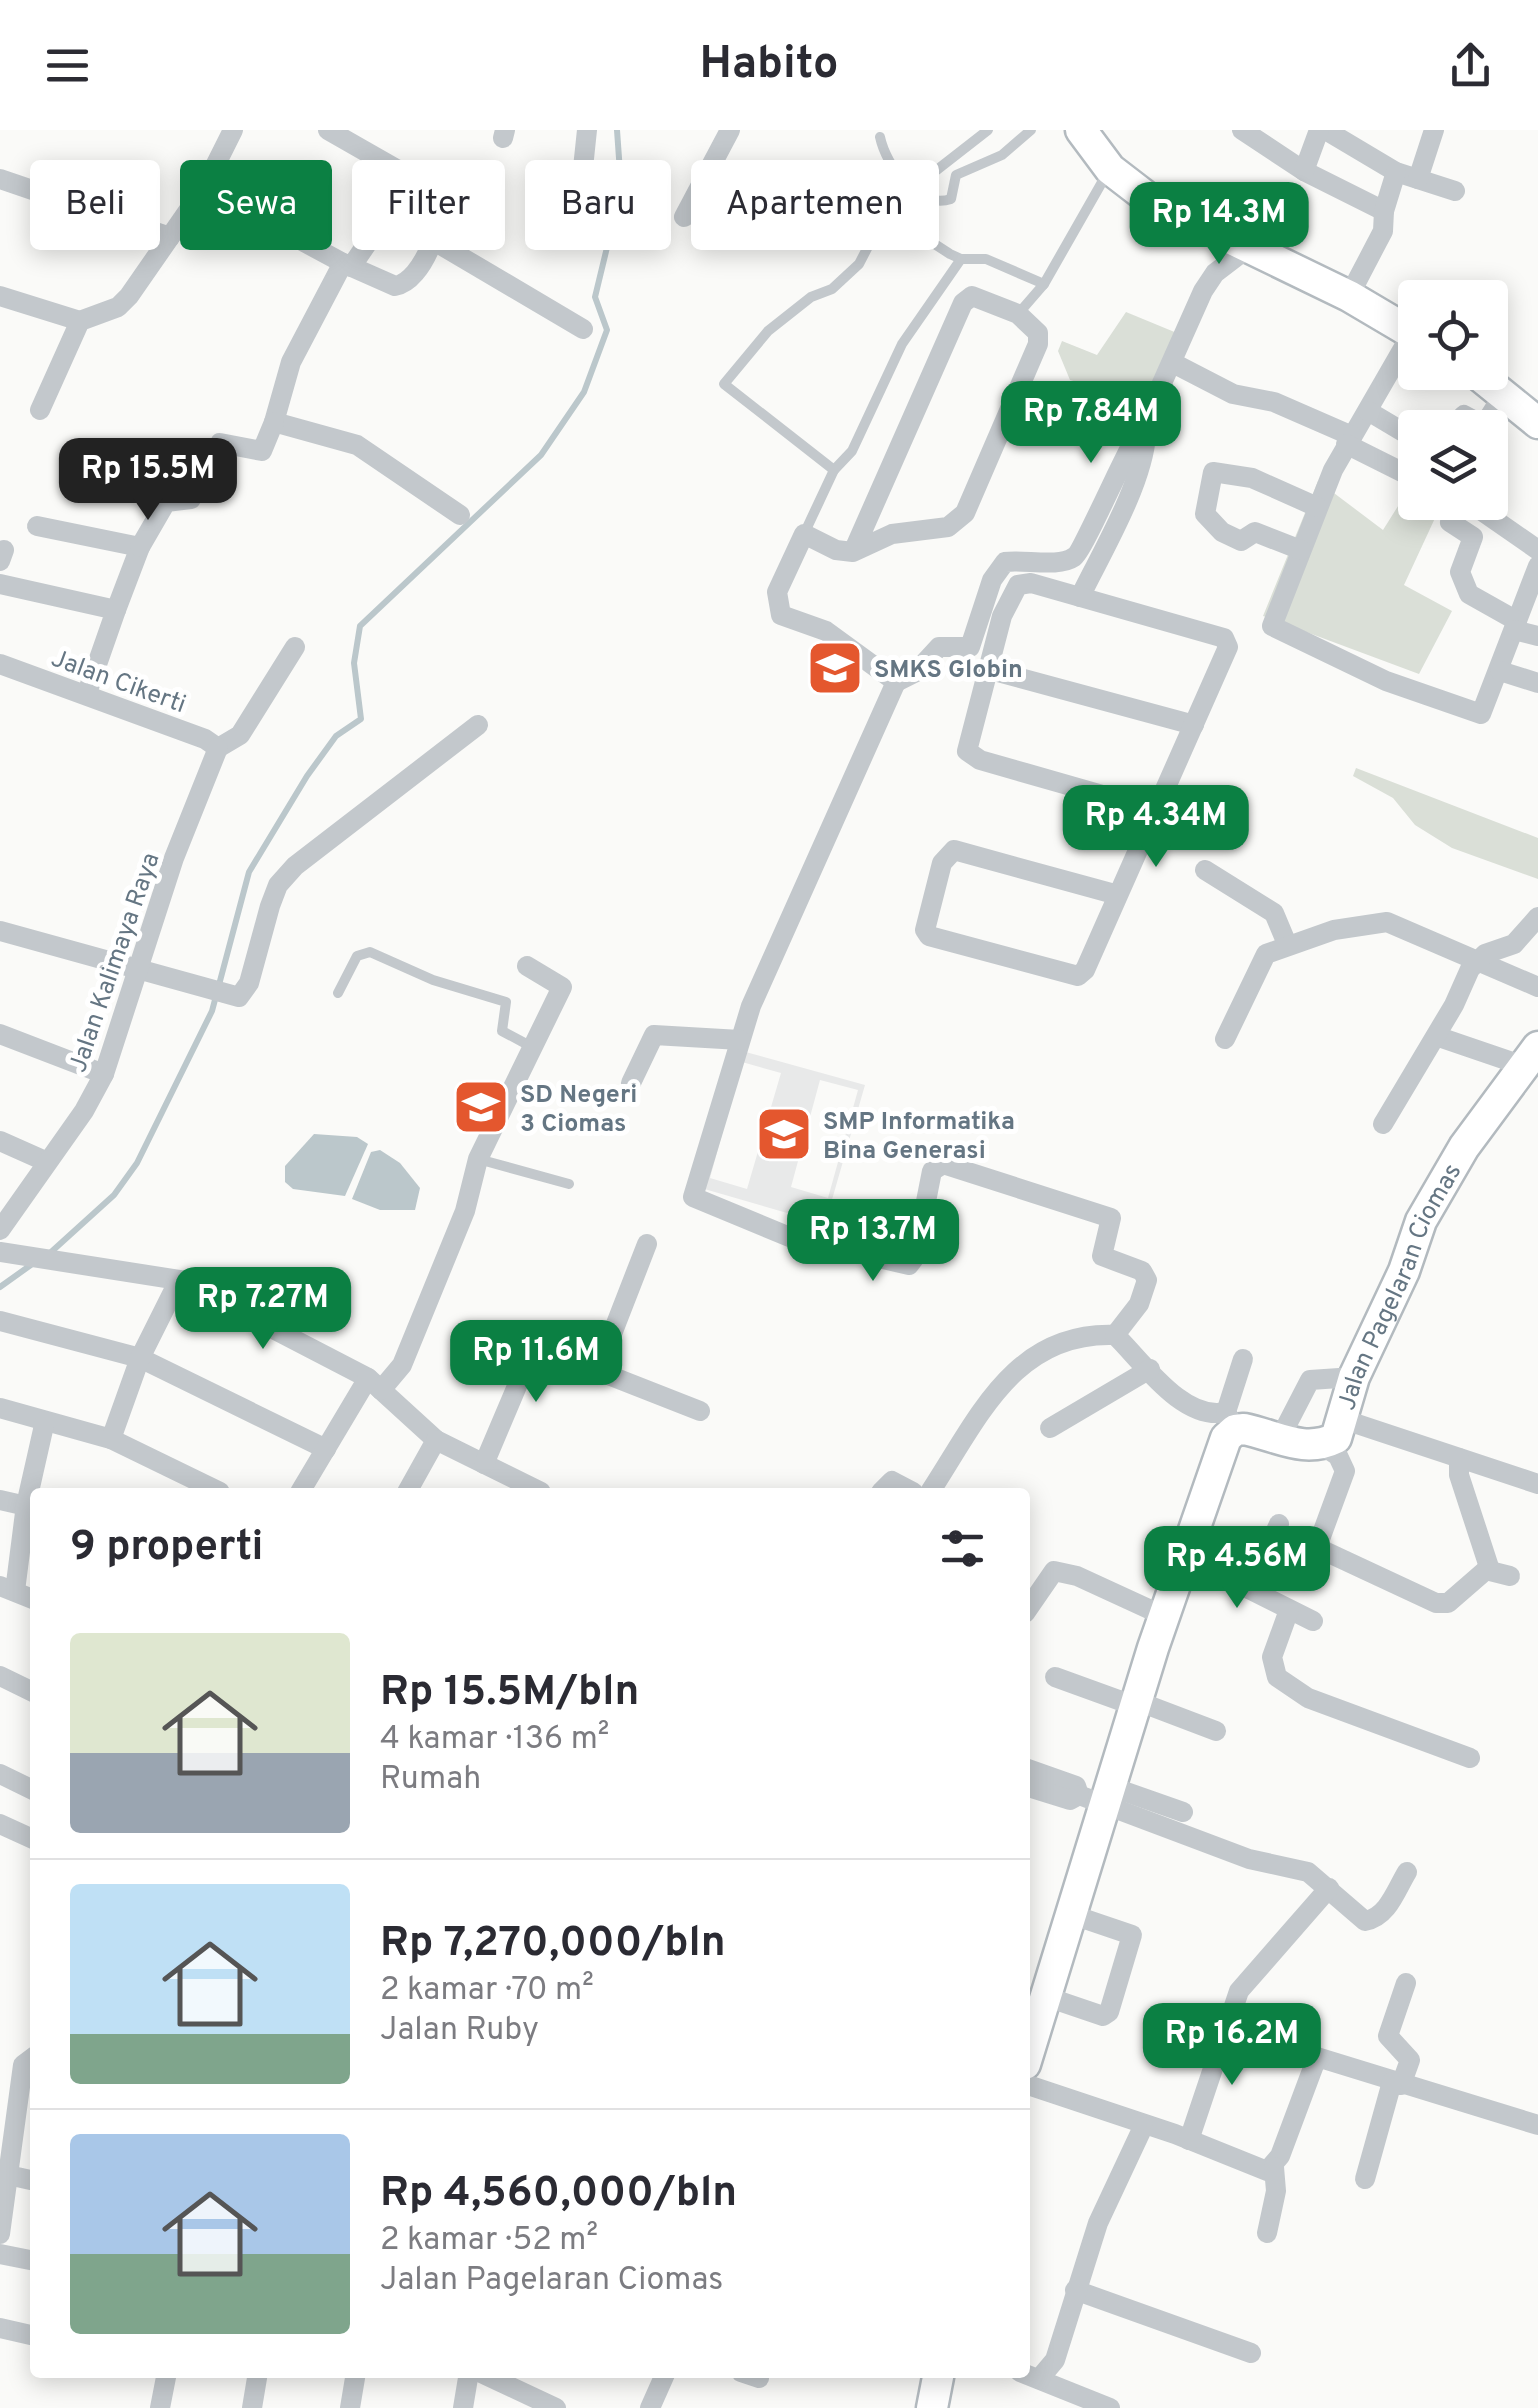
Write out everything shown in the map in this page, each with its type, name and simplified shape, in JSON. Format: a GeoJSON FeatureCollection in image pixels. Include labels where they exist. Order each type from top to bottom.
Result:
{"type":"FeatureCollection","features":[{"type":"Feature","properties":{"kind":"main road"},"geometry":{"type":"LineString","coordinates":[[1080,130],[1110,170],[1149,198],[1349,296],[1398,325]]}},
{"type":"Feature","properties":{"kind":"main road"},"geometry":{"type":"LineString","coordinates":[[1502,390],[1538,423]]}},
{"type":"Feature","properties":{"kind":"main road","name":"Jalan Pagelaran Ciomas"},"geometry":{"type":"LineString","coordinates":[[1323,1446],[1336,1438],[1344,1420],[1354,1377],[1404,1271],[1421,1221],[1464,1147],[1530,1056]]}},
{"type":"Feature","properties":{"kind":"main road"},"geometry":{"type":"LineString","coordinates":[[1030,2039],[1073,1915],[1099,1795],[1136,1704],[1230,1421],[1306,1448],[1323,1446]]}},
{"type":"Feature","properties":{"kind":"main road"},"geometry":{"type":"LineString","coordinates":[[932,2408],[938,2378]]}},
{"type":"Feature","properties":{"kind":"street"},"geometry":{"type":"LineString","coordinates":[[218,160],[233,130]]}},
{"type":"Feature","properties":{"kind":"street"},"geometry":{"type":"LineString","coordinates":[[328,130],[380,160]]}},
{"type":"Feature","properties":{"kind":"street"},"geometry":{"type":"LineString","coordinates":[[584,160],[587,130]]}},
{"type":"Feature","properties":{"kind":"street"},"geometry":{"type":"LineString","coordinates":[[684,217],[730,130]]}},
{"type":"Feature","properties":{"kind":"street"},"geometry":{"type":"LineString","coordinates":[[1242,130],[1304,171],[1384,211]]}},
{"type":"Feature","properties":{"kind":"street"},"geometry":{"type":"LineString","coordinates":[[1304,171],[1318,130]]}},
{"type":"Feature","properties":{"kind":"street"},"geometry":{"type":"LineString","coordinates":[[1327,130],[1396,172],[1456,190]]}},
{"type":"Feature","properties":{"kind":"street"},"geometry":{"type":"LineString","coordinates":[[1418,179],[1434,130]]}},
{"type":"Feature","properties":{"kind":"street"},"geometry":{"type":"LineString","coordinates":[[1349,296],[1383,231],[1384,211],[1396,172]]}},
{"type":"Feature","properties":{"kind":"street"},"geometry":{"type":"LineString","coordinates":[[0,178],[170,238]]}},
{"type":"Feature","properties":{"kind":"street"},"geometry":{"type":"LineString","coordinates":[[0,296],[80,321],[118,307],[130,296],[180,223]]}},
{"type":"Feature","properties":{"kind":"street"},"geometry":{"type":"LineString","coordinates":[[933,1488],[1001,1387],[1022,1364],[1062,1339],[1115,1335],[1139,1304],[1147,1280],[1142,1271],[1102,1256],[1113,1220],[937,1164],[925,1194],[915,1258],[909,1265],[792,1238],[698,1201],[692,1190],[740,1040],[896,682],[916,672],[939,647],[970,647],[992,580],[1005,562],[1074,558],[1146,420],[1215,273],[1249,247]]}},
{"type":"Feature","properties":{"kind":"street"},"geometry":{"type":"LineString","coordinates":[[319,250],[386,284],[403,285],[428,250]]}},
{"type":"Feature","properties":{"kind":"street"},"geometry":{"type":"LineString","coordinates":[[87,693],[140,546],[166,502],[191,499],[220,444],[262,451],[291,362],[358,250]]}},
{"type":"Feature","properties":{"kind":"street"},"geometry":{"type":"LineString","coordinates":[[449,250],[583,330]]}},
{"type":"Feature","properties":{"kind":"street"},"geometry":{"type":"LineString","coordinates":[[853,552],[963,303],[972,296],[984,298],[1018,314],[1038,333],[1038,344],[965,513],[948,527],[892,534],[853,552],[836,550],[804,534],[782,575],[777,612],[826,631],[896,682]]}},
{"type":"Feature","properties":{"kind":"street"},"geometry":{"type":"LineString","coordinates":[[40,410],[80,321]]}},
{"type":"Feature","properties":{"kind":"street"},"geometry":{"type":"LineString","coordinates":[[1398,361],[1349,440],[1318,507],[1272,622],[1275,630],[1411,692],[1481,714],[1534,591],[1538,566]]}},
{"type":"Feature","properties":{"kind":"street"},"geometry":{"type":"LineString","coordinates":[[1173,363],[1233,394],[1274,402],[1398,469]]}},
{"type":"Feature","properties":{"kind":"street"},"geometry":{"type":"LineString","coordinates":[[1494,410],[1505,392]]}},
{"type":"Feature","properties":{"kind":"street"},"geometry":{"type":"LineString","coordinates":[[1368,411],[1398,430]]}},
{"type":"Feature","properties":{"kind":"street"},"geometry":{"type":"LineString","coordinates":[[1080,597],[1127,498],[1148,435],[1146,420]]}},
{"type":"Feature","properties":{"kind":"street"},"geometry":{"type":"LineString","coordinates":[[274,422],[357,444],[460,514]]}},
{"type":"Feature","properties":{"kind":"street"},"geometry":{"type":"LineString","coordinates":[[1301,550],[1255,532],[1241,541],[1222,532],[1205,514],[1213,472],[1252,478],[1318,507]]}},
{"type":"Feature","properties":{"kind":"street"},"geometry":{"type":"LineString","coordinates":[[1451,520],[1473,539],[1460,572],[1469,594],[1538,636]]}},
{"type":"Feature","properties":{"kind":"street"},"geometry":{"type":"LineString","coordinates":[[1495,520],[1538,550]]}},
{"type":"Feature","properties":{"kind":"street"},"geometry":{"type":"LineString","coordinates":[[37,526],[140,546]]}},
{"type":"Feature","properties":{"kind":"street"},"geometry":{"type":"LineString","coordinates":[[1118,894],[954,850],[942,863],[925,930],[929,936],[1078,976],[1118,894],[1228,647],[1224,638],[1031,583],[1018,585],[1002,616],[987,669],[968,744],[971,756],[1155,810]]}},
{"type":"Feature","properties":{"kind":"street"},"geometry":{"type":"LineString","coordinates":[[0,584],[116,610]]}},
{"type":"Feature","properties":{"kind":"street"},"geometry":{"type":"LineString","coordinates":[[218,748],[240,735],[295,647]]}},
{"type":"Feature","properties":{"kind":"street","name":"Jalan Cikerti"},"geometry":{"type":"LineString","coordinates":[[0,664],[205,738],[218,748]]}},
{"type":"Feature","properties":{"kind":"street"},"geometry":{"type":"LineString","coordinates":[[987,669],[1194,725]]}},
{"type":"Feature","properties":{"kind":"street"},"geometry":{"type":"LineString","coordinates":[[1500,671],[1538,683]]}},
{"type":"Feature","properties":{"kind":"street"},"geometry":{"type":"LineString","coordinates":[[0,931],[239,996],[245,993],[278,885],[294,866],[478,725]]}},
{"type":"Feature","properties":{"kind":"street","name":"Jalan Kalimaya Raya"},"geometry":{"type":"LineString","coordinates":[[0,1230],[45,1161],[84,1112],[104,1074],[137,968],[218,748]]}},
{"type":"Feature","properties":{"kind":"street"},"geometry":{"type":"LineString","coordinates":[[1205,870],[1274,913],[1287,944]]}},
{"type":"Feature","properties":{"kind":"street"},"geometry":{"type":"LineString","coordinates":[[1383,1124],[1476,960],[1507,949],[1538,917]]}},
{"type":"Feature","properties":{"kind":"street"},"geometry":{"type":"LineString","coordinates":[[1226,1040],[1260,962],[1272,949],[1372,921],[1386,922],[1538,988]]}},
{"type":"Feature","properties":{"kind":"street"},"geometry":{"type":"LineString","coordinates":[[302,1488],[375,1384],[410,1346],[465,1211],[478,1159],[562,987],[527,966]]}},
{"type":"Feature","properties":{"kind":"street"},"geometry":{"type":"LineString","coordinates":[[0,1034],[104,1074]]}},
{"type":"Feature","properties":{"kind":"street"},"geometry":{"type":"LineString","coordinates":[[631,1083],[654,1035],[740,1040]]}},
{"type":"Feature","properties":{"kind":"street"},"geometry":{"type":"LineString","coordinates":[[1436,1036],[1530,1056]]}},
{"type":"Feature","properties":{"kind":"street"},"geometry":{"type":"LineString","coordinates":[[0,1142],[45,1161]]}},
{"type":"Feature","properties":{"kind":"street"},"geometry":{"type":"LineString","coordinates":[[598,1370],[648,1244]]}},
{"type":"Feature","properties":{"kind":"street"},"geometry":{"type":"LineString","coordinates":[[6,1253],[179,1280],[375,1384],[436,1440],[526,1488]]}},
{"type":"Feature","properties":{"kind":"street"},"geometry":{"type":"LineString","coordinates":[[111,1439],[140,1358],[179,1280]]}},
{"type":"Feature","properties":{"kind":"street"},"geometry":{"type":"LineString","coordinates":[[0,1321],[140,1358],[326,1449]]}},
{"type":"Feature","properties":{"kind":"street"},"geometry":{"type":"LineString","coordinates":[[1115,1335],[1197,1410],[1230,1421],[1243,1359]]}},
{"type":"Feature","properties":{"kind":"street"},"geometry":{"type":"LineString","coordinates":[[484,1464],[535,1352],[548,1350],[700,1411]]}},
{"type":"Feature","properties":{"kind":"street"},"geometry":{"type":"LineString","coordinates":[[1050,1428],[1150,1369]]}},
{"type":"Feature","properties":{"kind":"street"},"geometry":{"type":"LineString","coordinates":[[1280,1438],[1310,1380],[1354,1377]]}},
{"type":"Feature","properties":{"kind":"street"},"geometry":{"type":"LineString","coordinates":[[0,1408],[111,1439],[212,1488]]}},
{"type":"Feature","properties":{"kind":"street"},"geometry":{"type":"LineString","coordinates":[[33,1488],[45,1420]]}},
{"type":"Feature","properties":{"kind":"street"},"geometry":{"type":"LineString","coordinates":[[1344,1420],[1538,1484]]}},
{"type":"Feature","properties":{"kind":"street"},"geometry":{"type":"LineString","coordinates":[[409,1488],[436,1440]]}},
{"type":"Feature","properties":{"kind":"street"},"geometry":{"type":"LineString","coordinates":[[1309,1569],[1345,1471],[1338,1456],[1323,1446]]}},
{"type":"Feature","properties":{"kind":"street"},"geometry":{"type":"LineString","coordinates":[[1318,1548],[1436,1604],[1448,1603],[1500,1573],[1459,1475],[1459,1458]]}},
{"type":"Feature","properties":{"kind":"street"},"geometry":{"type":"LineString","coordinates":[[884,1488],[892,1481],[905,1488]]}},
{"type":"Feature","properties":{"kind":"street"},"geometry":{"type":"LineString","coordinates":[[0,1500],[30,1506],[17,1592]]}},
{"type":"Feature","properties":{"kind":"street"},"geometry":{"type":"LineString","coordinates":[[1249,1589],[1279,1524]]}},
{"type":"Feature","properties":{"kind":"street"},"geometry":{"type":"LineString","coordinates":[[1183,1556],[1312,1621]]}},
{"type":"Feature","properties":{"kind":"street"},"geometry":{"type":"LineString","coordinates":[[1030,1607],[1054,1571],[1078,1576],[1164,1616]]}},
{"type":"Feature","properties":{"kind":"street"},"geometry":{"type":"LineString","coordinates":[[1289,1610],[1272,1657],[1277,1678],[1308,1698],[1470,1758]]}},
{"type":"Feature","properties":{"kind":"street"},"geometry":{"type":"LineString","coordinates":[[0,1676],[30,1691]]}},
{"type":"Feature","properties":{"kind":"street"},"geometry":{"type":"LineString","coordinates":[[1056,1677],[1216,1731]]}},
{"type":"Feature","properties":{"kind":"street"},"geometry":{"type":"LineString","coordinates":[[1030,1770],[1249,1860],[1308,1872],[1354,1916],[1376,1919],[1407,1872]]}},
{"type":"Feature","properties":{"kind":"street"},"geometry":{"type":"LineString","coordinates":[[0,1774],[30,1789]]}},
{"type":"Feature","properties":{"kind":"street"},"geometry":{"type":"LineString","coordinates":[[1030,1788],[1070,1800],[1099,1795],[1184,1812]]}},
{"type":"Feature","properties":{"kind":"street"},"geometry":{"type":"LineString","coordinates":[[0,1824],[30,1838]]}},
{"type":"Feature","properties":{"kind":"street"},"geometry":{"type":"LineString","coordinates":[[1188,2140],[1239,1991],[1329,1888]]}},
{"type":"Feature","properties":{"kind":"street"},"geometry":{"type":"LineString","coordinates":[[1047,1998],[1103,2016],[1109,2012],[1132,1935],[1073,1915]]}},
{"type":"Feature","properties":{"kind":"street"},"geometry":{"type":"LineString","coordinates":[[1366,2179],[1396,2083],[1410,2060],[1388,2036],[1406,1983]]}},
{"type":"Feature","properties":{"kind":"street"},"geometry":{"type":"LineString","coordinates":[[1267,2232],[1276,2191],[1274,2167],[1317,2056],[1538,2125]]}},
{"type":"Feature","properties":{"kind":"street"},"geometry":{"type":"LineString","coordinates":[[0,2234],[8,2175],[26,2108],[23,2065],[30,2060]]}},
{"type":"Feature","properties":{"kind":"street"},"geometry":{"type":"LineString","coordinates":[[1030,2086],[1267,2171],[1274,2167]]}},
{"type":"Feature","properties":{"kind":"street"},"geometry":{"type":"LineString","coordinates":[[1030,2376],[1055,2360],[1104,2206],[1143,2127]]}},
{"type":"Feature","properties":{"kind":"street"},"geometry":{"type":"LineString","coordinates":[[8,2175],[30,2180]]}},
{"type":"Feature","properties":{"kind":"street"},"geometry":{"type":"LineString","coordinates":[[0,2254],[30,2260]]}},
{"type":"Feature","properties":{"kind":"street"},"geometry":{"type":"LineString","coordinates":[[1076,2290],[1251,2352]]}},
{"type":"Feature","properties":{"kind":"street"},"geometry":{"type":"LineString","coordinates":[[0,2328],[30,2335]]}},
{"type":"Feature","properties":{"kind":"street"},"geometry":{"type":"LineString","coordinates":[[1030,2376],[1110,2408]]}},
{"type":"Feature","properties":{"kind":"street"},"geometry":{"type":"LineString","coordinates":[[160,2408],[166,2378]]}},
{"type":"Feature","properties":{"kind":"street"},"geometry":{"type":"LineString","coordinates":[[252,2408],[257,2378]]}},
{"type":"Feature","properties":{"kind":"street"},"geometry":{"type":"LineString","coordinates":[[350,2408],[355,2378]]}},
{"type":"Feature","properties":{"kind":"street"},"geometry":{"type":"LineString","coordinates":[[462,2408],[468,2378]]}},
{"type":"Feature","properties":{"kind":"street"},"geometry":{"type":"LineString","coordinates":[[489,2378],[527,2402],[556,2408]]}},
{"type":"Feature","properties":{"kind":"street"},"geometry":{"type":"LineString","coordinates":[[650,2408],[663,2378]]}},
{"type":"Feature","properties":{"kind":"lane"},"geometry":{"type":"LineString","coordinates":[[939,171],[988,130]]}},
{"type":"Feature","properties":{"kind":"lane"},"geometry":{"type":"LineString","coordinates":[[939,202],[948,201],[955,192],[956,175],[1002,155],[1031,130]]}},
{"type":"Feature","properties":{"kind":"lane"},"geometry":{"type":"LineString","coordinates":[[880,136],[887,160]]}},
{"type":"Feature","properties":{"kind":"lane"},"geometry":{"type":"LineString","coordinates":[[1018,314],[1044,284],[1110,170]]}},
{"type":"Feature","properties":{"kind":"lane"},"geometry":{"type":"LineString","coordinates":[[939,246],[962,260],[986,259],[1044,284]]}},
{"type":"Feature","properties":{"kind":"lane"},"geometry":{"type":"LineString","coordinates":[[834,470],[724,384],[768,332],[811,297],[832,289],[859,264],[866,250]]}},
{"type":"Feature","properties":{"kind":"lane"},"geometry":{"type":"LineString","coordinates":[[804,534],[834,470],[852,451],[902,344],[962,260]]}},
{"type":"Feature","properties":{"kind":"lane"},"geometry":{"type":"LineString","coordinates":[[338,993],[357,956],[370,952],[433,980],[506,1002],[502,1031],[532,1048]]}},
{"type":"Feature","properties":{"kind":"lane"},"geometry":{"type":"LineString","coordinates":[[478,1159],[569,1184]]}},
{"type":"Feature","properties":{"kind":"shaded area"},"geometry":{"type":"Polygon","coordinates":[[[1126,312],[1189,338],[1162,394],[1143,389],[1141,401],[1070,380],[1058,351],[1062,341],[1097,355],[1126,312]]]}},
{"type":"Feature","properties":{"kind":"shaded area"},"geometry":{"type":"Polygon","coordinates":[[[1318,481],[1383,530],[1398,506],[1398,520],[1434,520],[1404,585],[1452,611],[1419,674],[1263,616],[1318,481]]]}},
{"type":"Feature","properties":{"kind":"shaded area"},"geometry":{"type":"Polygon","coordinates":[[[1356,768],[1538,838],[1538,879],[1452,848],[1415,825],[1393,798],[1353,776],[1356,768]]]}},
{"type":"Feature","properties":{"kind":"shaded area","name":"SMP Informatika Bina Generasi"},"geometry":{"type":"Polygon","coordinates":[[[742,1051],[865,1085],[825,1224],[701,1188],[742,1051]],[[742,1062],[710,1178],[747,1189],[781,1073],[742,1062]],[[820,1080],[791,1187],[828,1198],[858,1090],[820,1080]]]}},
{"type":"Feature","properties":{"kind":"shaded area"},"geometry":{"type":"Polygon","coordinates":[[[314,1134],[357,1137],[368,1144],[345,1196],[293,1189],[285,1182],[285,1166],[314,1134]]]}},
{"type":"Feature","properties":{"kind":"shaded area"},"geometry":{"type":"Polygon","coordinates":[[[380,1150],[400,1163],[420,1188],[415,1210],[380,1210],[352,1199],[371,1152],[380,1150]]]}},
{"type":"Feature","properties":{"kind":"waterway"},"geometry":{"type":"LineString","coordinates":[[50,1253],[114,1195],[137,1163],[212,1011],[249,872],[336,736],[361,719],[354,663],[360,626],[541,455],[584,392],[607,330],[595,297],[610,235],[623,214],[617,130]]}},
{"type":"Feature","properties":{"kind":"waterway"},"geometry":{"type":"LineString","coordinates":[[0,1287],[35,1262]]}},
{"type":"Feature","properties":{"kind":"place","name":"SMKS Globin"},"geometry":{"type":"Point","coordinates":[835,668]}},
{"type":"Feature","properties":{"kind":"place","name":"SD Negeri 3 Ciomas"},"geometry":{"type":"Point","coordinates":[481,1107]}},
{"type":"Feature","properties":{"kind":"place","name":"SMP Informatika Bina Generasi"},"geometry":{"type":"Point","coordinates":[784,1134]}}]}
